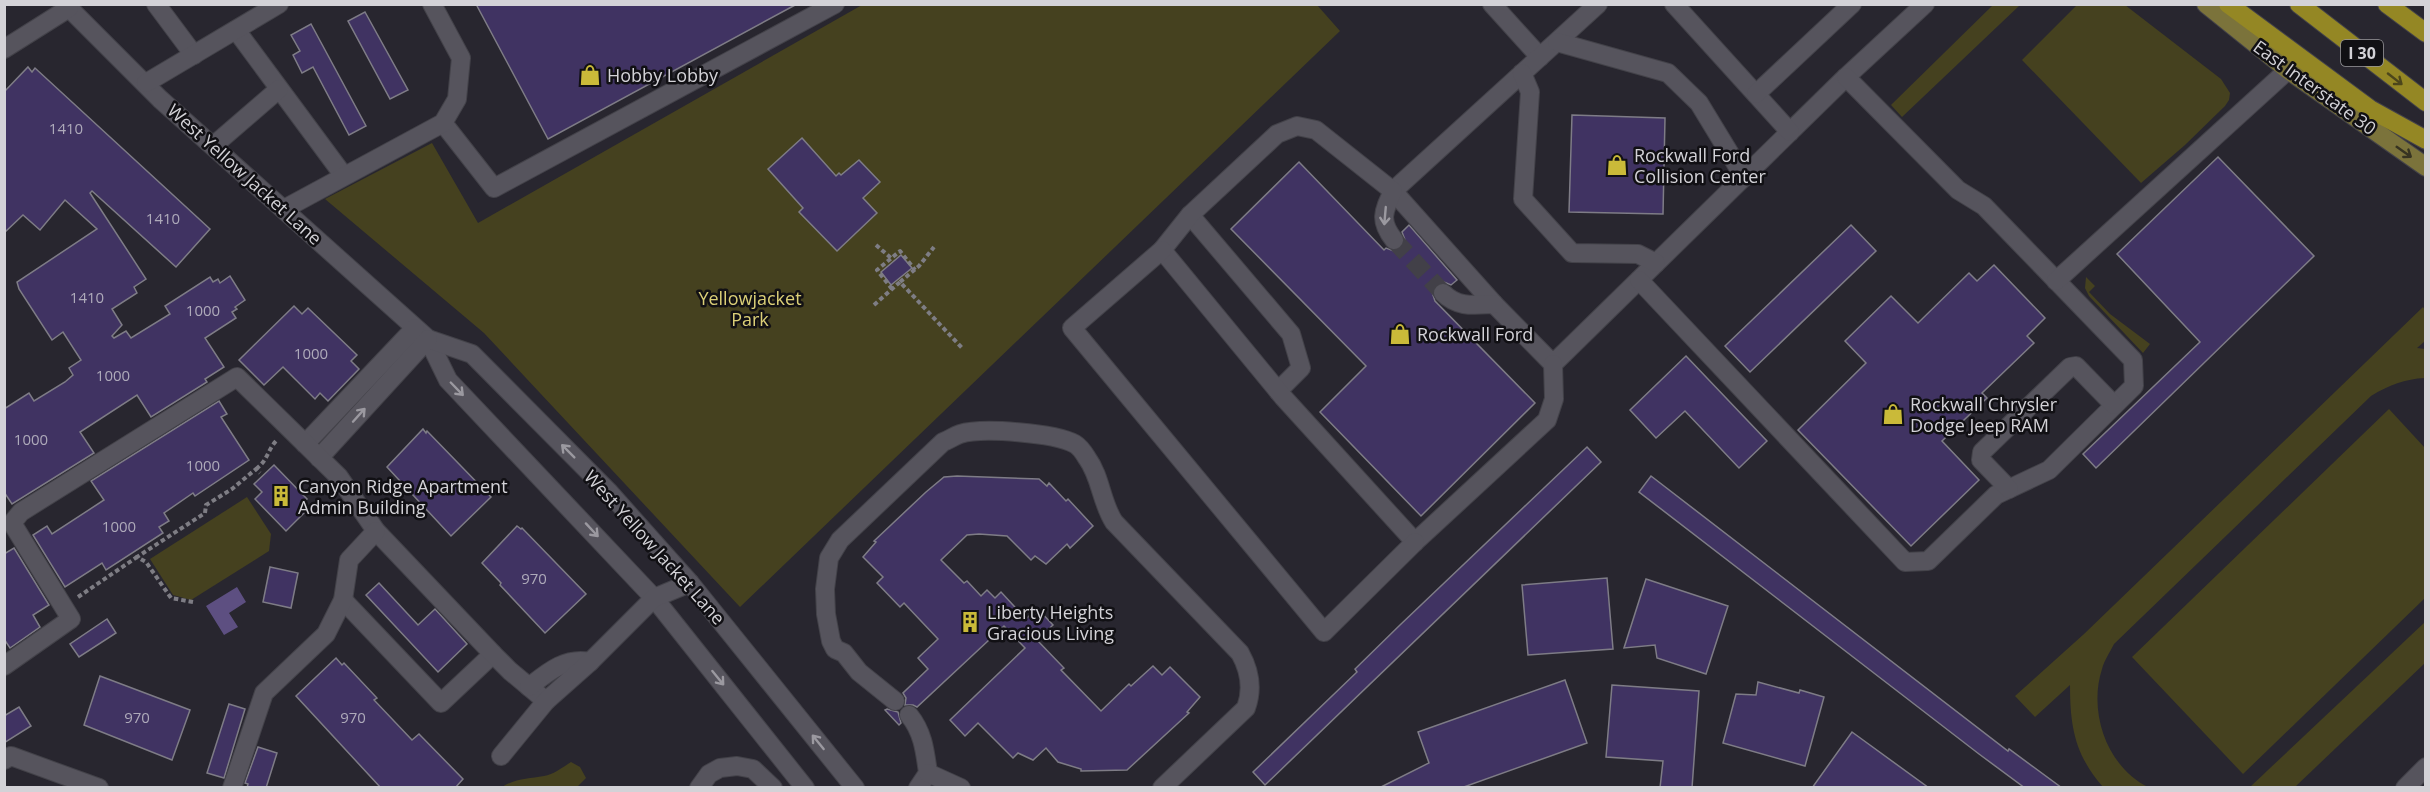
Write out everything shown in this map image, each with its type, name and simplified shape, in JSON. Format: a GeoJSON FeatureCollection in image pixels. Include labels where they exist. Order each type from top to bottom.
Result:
{"type":"FeatureCollection","features":[{"type":"Feature","properties":{"kind":"highway"},"geometry":{"type":"LineString","coordinates":[[2228,4],[2370,109],[2426,140]]}},
{"type":"Feature","properties":{"kind":"highway","name":"I 30"},"geometry":{"type":"LineString","coordinates":[[2299,4],[2426,102]]}},
{"type":"Feature","properties":{"kind":"highway"},"geometry":{"type":"LineString","coordinates":[[2387,4],[2426,33]]}},
{"type":"Feature","properties":{"kind":"main road","name":"East Interstate 30"},"geometry":{"type":"LineString","coordinates":[[2206,4],[2288,70],[2426,167]]}},
{"type":"Feature","properties":{"kind":"street"},"geometry":{"type":"LineString","coordinates":[[156,4],[194,55]]}},
{"type":"Feature","properties":{"kind":"street"},"geometry":{"type":"LineString","coordinates":[[146,83],[279,4]]}},
{"type":"Feature","properties":{"kind":"street"},"geometry":{"type":"LineString","coordinates":[[284,209],[442,123],[456,99],[462,58],[432,4]]}},
{"type":"Feature","properties":{"kind":"street"},"geometry":{"type":"LineString","coordinates":[[442,123],[494,188],[835,4]]}},
{"type":"Feature","properties":{"kind":"street"},"geometry":{"type":"LineString","coordinates":[[1492,4],[1540,57]]}},
{"type":"Feature","properties":{"kind":"street"},"geometry":{"type":"LineString","coordinates":[[1394,240],[1384,227],[1384,210],[1393,191],[1598,4]]}},
{"type":"Feature","properties":{"kind":"street"},"geometry":{"type":"LineString","coordinates":[[1674,4],[1790,132]]}},
{"type":"Feature","properties":{"kind":"street"},"geometry":{"type":"LineString","coordinates":[[1756,94],[1852,4]]}},
{"type":"Feature","properties":{"kind":"street"},"geometry":{"type":"LineString","coordinates":[[1553,364],[1846,77],[1925,4]]}},
{"type":"Feature","properties":{"kind":"street"},"geometry":{"type":"LineString","coordinates":[[4,50],[67,6]]}},
{"type":"Feature","properties":{"kind":"street","name":"West Yellow Jacket Lane"},"geometry":{"type":"LineString","coordinates":[[67,6],[213,146],[422,334],[448,380],[654,598],[806,788]]}},
{"type":"Feature","properties":{"kind":"street"},"geometry":{"type":"LineString","coordinates":[[236,30],[344,176]]}},
{"type":"Feature","properties":{"kind":"street"},"geometry":{"type":"LineString","coordinates":[[1557,42],[1668,73],[1699,103],[1744,177]]}},
{"type":"Feature","properties":{"kind":"street"},"geometry":{"type":"LineString","coordinates":[[2056,281],[2288,70]]}},
{"type":"Feature","properties":{"kind":"street"},"geometry":{"type":"LineString","coordinates":[[1522,73],[1530,92],[1523,199],[1572,253],[1638,254],[1656,263]]}},
{"type":"Feature","properties":{"kind":"street"},"geometry":{"type":"LineString","coordinates":[[1639,280],[1905,562],[1928,561],[1996,495],[2049,470],[2134,386],[2133,360],[1984,206],[1958,190],[1846,77]]}},
{"type":"Feature","properties":{"kind":"street"},"geometry":{"type":"LineString","coordinates":[[213,146],[279,88]]}},
{"type":"Feature","properties":{"kind":"street"},"geometry":{"type":"LineString","coordinates":[[1297,126],[1316,130],[1393,191],[1494,304],[1553,364],[1554,399],[1547,420],[1415,542],[1324,632],[1072,328],[1162,250],[1190,215],[1277,134],[1297,126]]}},
{"type":"Feature","properties":{"kind":"street"},"geometry":{"type":"LineString","coordinates":[[1190,215],[1291,334],[1301,368],[1278,391]]}},
{"type":"Feature","properties":{"kind":"street"},"geometry":{"type":"LineString","coordinates":[[1162,250],[1278,391],[1415,542]]}},
{"type":"Feature","properties":{"kind":"street"},"geometry":{"type":"LineString","coordinates":[[1443,293],[1462,306],[1494,304]]}},
{"type":"Feature","properties":{"kind":"street"},"geometry":{"type":"LineString","coordinates":[[305,444],[422,334]]}},
{"type":"Feature","properties":{"kind":"street"},"geometry":{"type":"LineString","coordinates":[[319,458],[422,334]]}},
{"type":"Feature","properties":{"kind":"street","name":"West Yellow Jacket Lane"},"geometry":{"type":"LineString","coordinates":[[422,334],[472,354],[608,491],[690,583],[855,788]]}},
{"type":"Feature","properties":{"kind":"street"},"geometry":{"type":"LineString","coordinates":[[2009,489],[1982,460],[1982,452],[2070,367],[2076,366],[2114,405]]}},
{"type":"Feature","properties":{"kind":"street"},"geometry":{"type":"LineString","coordinates":[[4,666],[70,619],[12,523],[21,512],[237,377],[339,477],[376,531],[493,654],[546,701]]}},
{"type":"Feature","properties":{"kind":"street"},"geometry":{"type":"LineString","coordinates":[[895,701],[859,672],[831,641],[826,614],[825,589],[829,558],[840,540],[943,442],[962,434],[1027,434],[1061,438],[1078,445],[1095,469],[1107,511],[1114,522],[1240,653],[1247,666],[1250,697],[1246,708],[1162,788]]}},
{"type":"Feature","properties":{"kind":"street"},"geometry":{"type":"LineString","coordinates":[[232,788],[264,693],[326,634],[343,600],[349,560],[376,531]]}},
{"type":"Feature","properties":{"kind":"street"},"geometry":{"type":"LineString","coordinates":[[501,756],[546,701],[590,662],[654,598],[690,583]]}},
{"type":"Feature","properties":{"kind":"street"},"geometry":{"type":"LineString","coordinates":[[343,600],[441,702],[493,654]]}},
{"type":"Feature","properties":{"kind":"street"},"geometry":{"type":"LineString","coordinates":[[529,687],[550,670],[568,662],[580,660],[590,662]]}},
{"type":"Feature","properties":{"kind":"street"},"geometry":{"type":"LineString","coordinates":[[909,715],[917,725],[925,745],[923,780],[961,788]]}},
{"type":"Feature","properties":{"kind":"street"},"geometry":{"type":"LineString","coordinates":[[4,760],[11,756],[99,788]]}},
{"type":"Feature","properties":{"kind":"street"},"geometry":{"type":"LineString","coordinates":[[699,788],[709,774],[720,768],[737,766],[753,769],[772,788]]}},
{"type":"Feature","properties":{"kind":"street"},"geometry":{"type":"LineString","coordinates":[[2405,788],[2426,767]]}},
{"type":"Feature","properties":{"kind":"path"},"geometry":{"type":"LineString","coordinates":[[876,245],[891,258]]}},
{"type":"Feature","properties":{"kind":"path"},"geometry":{"type":"LineString","coordinates":[[874,305],[915,270],[934,247]]}},
{"type":"Feature","properties":{"kind":"path"},"geometry":{"type":"LineString","coordinates":[[892,289],[877,270],[891,258],[900,251],[915,270]]}},
{"type":"Feature","properties":{"kind":"path"},"geometry":{"type":"LineString","coordinates":[[900,282],[963,349]]}},
{"type":"Feature","properties":{"kind":"path"},"geometry":{"type":"LineString","coordinates":[[63,606],[205,513],[206,505],[258,471],[266,461],[272,446],[290,428]]}},
{"type":"Feature","properties":{"kind":"path"},"geometry":{"type":"LineString","coordinates":[[137,557],[146,562],[171,598],[193,602]]}},
{"type":"Feature","properties":{"kind":"green space","name":"Yellowjacket Park"},"geometry":{"type":"Polygon","coordinates":[[[862,5],[1317,5],[1340,31],[740,607],[484,333],[325,199],[432,143],[478,223],[862,5]]]}},
{"type":"Feature","properties":{"kind":"green space"},"geometry":{"type":"Polygon","coordinates":[[[1993,5],[2020,5],[1902,117],[1891,105],[1993,5]]]}},
{"type":"Feature","properties":{"kind":"green space"},"geometry":{"type":"Polygon","coordinates":[[[2077,5],[2125,5],[2221,79],[2230,93],[2225,106],[2141,183],[2022,60],[2077,5]]]}},
{"type":"Feature","properties":{"kind":"green space"},"geometry":{"type":"Polygon","coordinates":[[[2086,277],[2095,286],[2089,292],[2110,314],[2150,344],[2143,353],[2089,296],[2085,288],[2086,277]]]}},
{"type":"Feature","properties":{"kind":"green space"},"geometry":{"type":"Polygon","coordinates":[[[2423,307],[2425,310],[2425,341],[2417,348],[2425,349],[2425,378],[2397,383],[2371,396],[2114,644],[2103,666],[2098,686],[2100,720],[2104,737],[2122,766],[2148,787],[2103,787],[2086,763],[2076,740],[2071,714],[2070,685],[2035,717],[2015,696],[2084,634],[2423,307]]]}},
{"type":"Feature","properties":{"kind":"green space"},"geometry":{"type":"Polygon","coordinates":[[[2389,409],[2425,448],[2425,598],[2243,774],[2132,657],[2389,409]]]}},
{"type":"Feature","properties":{"kind":"green space"},"geometry":{"type":"Polygon","coordinates":[[[247,497],[271,534],[269,551],[191,600],[173,595],[150,559],[247,497]]]}},
{"type":"Feature","properties":{"kind":"green space"},"geometry":{"type":"Polygon","coordinates":[[[2425,622],[2425,663],[2295,787],[2250,787],[2425,622]]]}},
{"type":"Feature","properties":{"kind":"green space"},"geometry":{"type":"Polygon","coordinates":[[[571,762],[580,767],[586,778],[577,787],[502,787],[517,780],[551,774],[571,762]]]}},
{"type":"Feature","properties":{"kind":"shaded area"},"geometry":{"type":"Polygon","coordinates":[[[237,587],[246,602],[229,613],[238,627],[224,635],[206,606],[237,587]]]}},
{"type":"Feature","properties":{"kind":"building","name":"Hobby Lobby"},"geometry":{"type":"Polygon","coordinates":[[[476,4],[797,4],[548,139],[476,4]]]}},
{"type":"Feature","properties":{"kind":"building"},"geometry":{"type":"Polygon","coordinates":[[[365,12],[408,90],[390,99],[348,21],[365,12]]]}},
{"type":"Feature","properties":{"kind":"building"},"geometry":{"type":"Polygon","coordinates":[[[311,24],[366,126],[349,135],[313,67],[302,73],[293,55],[300,51],[291,35],[311,24]]]}},
{"type":"Feature","properties":{"kind":"building"},"geometry":{"type":"Polygon","coordinates":[[[28,67],[32,72],[35,68],[210,229],[176,267],[92,191],[90,193],[146,279],[134,287],[137,293],[112,309],[122,325],[112,336],[114,338],[126,331],[131,338],[170,314],[165,306],[210,277],[213,282],[218,279],[220,283],[230,276],[245,300],[232,312],[236,318],[205,338],[224,367],[205,379],[207,382],[151,417],[137,395],[80,432],[94,453],[12,504],[4,492],[4,409],[29,393],[34,401],[65,382],[73,375],[69,368],[81,360],[63,332],[52,340],[19,289],[17,282],[97,229],[65,200],[40,230],[23,215],[4,233],[4,92],[28,67]]]}},
{"type":"Feature","properties":{"kind":"building","name":"Rockwall Ford Collision Center"},"geometry":{"type":"Polygon","coordinates":[[[1572,115],[1665,118],[1663,214],[1569,212],[1572,115]]]}},
{"type":"Feature","properties":{"kind":"building"},"geometry":{"type":"Polygon","coordinates":[[[802,138],[836,176],[839,173],[841,175],[859,160],[880,182],[863,198],[877,213],[837,251],[799,212],[803,208],[768,169],[802,138]]]}},
{"type":"Feature","properties":{"kind":"building"},"geometry":{"type":"Polygon","coordinates":[[[2218,157],[2314,256],[2096,468],[2083,454],[2200,342],[2117,254],[2218,157]]]}},
{"type":"Feature","properties":{"kind":"building","name":"Rockwall Ford"},"geometry":{"type":"Polygon","coordinates":[[[1299,162],[1384,250],[1386,248],[1394,251],[1401,249],[1405,240],[1402,232],[1409,225],[1457,280],[1451,285],[1444,282],[1435,285],[1432,292],[1435,301],[1535,403],[1421,516],[1320,412],[1366,366],[1231,229],[1299,162]]]}},
{"type":"Feature","properties":{"kind":"building"},"geometry":{"type":"Polygon","coordinates":[[[1851,225],[1876,251],[1750,372],[1725,346],[1851,225]]]}},
{"type":"Feature","properties":{"kind":"building"},"geometry":{"type":"Polygon","coordinates":[[[901,255],[912,268],[891,285],[881,272],[901,255]]]}},
{"type":"Feature","properties":{"kind":"building","name":"Rockwall Chrysler Dodge Jeep RAM"},"geometry":{"type":"Polygon","coordinates":[[[1994,265],[2045,318],[2027,336],[2034,343],[1982,393],[1987,398],[1942,441],[1979,480],[1911,546],[1798,430],[1866,363],[1845,341],[1891,296],[1918,323],[1969,273],[1977,281],[1994,265]]]}},
{"type":"Feature","properties":{"kind":"building"},"geometry":{"type":"Polygon","coordinates":[[[294,306],[302,314],[308,308],[357,355],[351,361],[359,369],[328,401],[320,393],[315,399],[283,367],[264,385],[239,360],[294,306]]]}},
{"type":"Feature","properties":{"kind":"building"},"geometry":{"type":"Polygon","coordinates":[[[1686,356],[1767,441],[1739,468],[1685,411],[1656,438],[1630,410],[1686,356]]]}},
{"type":"Feature","properties":{"kind":"building"},"geometry":{"type":"Polygon","coordinates":[[[219,401],[227,414],[221,417],[249,460],[195,496],[193,493],[164,513],[169,521],[159,527],[163,533],[106,570],[102,563],[65,587],[33,535],[47,526],[52,534],[104,500],[91,481],[219,401]]]}},
{"type":"Feature","properties":{"kind":"building"},"geometry":{"type":"Polygon","coordinates":[[[423,429],[491,497],[451,536],[387,467],[423,429]]]}},
{"type":"Feature","properties":{"kind":"building"},"geometry":{"type":"Polygon","coordinates":[[[1587,447],[1601,462],[1265,785],[1253,772],[1357,672],[1355,669],[1400,625],[1587,447]]]}},
{"type":"Feature","properties":{"kind":"building","name":"Canyon Ridge Apartment Admin Building"},"geometry":{"type":"Polygon","coordinates":[[[274,465],[307,499],[300,506],[305,512],[286,531],[255,499],[262,492],[254,484],[274,465]]]}},
{"type":"Feature","properties":{"kind":"building"},"geometry":{"type":"Polygon","coordinates":[[[1651,476],[2008,751],[2009,749],[2062,788],[2025,788],[1979,754],[1639,492],[1651,476]]]}},
{"type":"Feature","properties":{"kind":"building","name":"Liberty Heights Gracious Living"},"geometry":{"type":"Polygon","coordinates":[[[944,477],[1039,479],[1047,486],[1049,483],[1066,501],[1068,499],[1093,526],[1070,548],[1067,544],[1046,564],[1035,556],[1031,560],[1007,536],[979,534],[967,535],[941,560],[981,596],[987,590],[995,598],[1001,592],[1026,619],[1037,608],[1053,625],[1037,640],[1064,668],[1061,670],[1101,711],[1129,684],[1131,686],[1153,666],[1162,675],[1170,667],[1200,697],[1187,712],[1189,713],[1127,770],[1081,771],[1081,769],[1058,762],[1046,748],[1033,760],[1018,753],[1013,758],[978,723],[965,736],[950,720],[1025,648],[1004,626],[917,707],[905,705],[906,698],[903,693],[928,669],[918,658],[938,639],[904,603],[900,607],[877,583],[883,577],[863,557],[876,542],[874,541],[926,492],[944,477]]]}},
{"type":"Feature","properties":{"kind":"building"},"geometry":{"type":"Polygon","coordinates":[[[517,526],[522,528],[586,594],[545,633],[482,563],[517,526]]]}},
{"type":"Feature","properties":{"kind":"building"},"geometry":{"type":"Polygon","coordinates":[[[14,548],[49,605],[33,615],[40,627],[10,648],[4,639],[4,554],[14,548]]]}},
{"type":"Feature","properties":{"kind":"building"},"geometry":{"type":"Polygon","coordinates":[[[270,567],[298,573],[291,608],[263,602],[270,567]]]}},
{"type":"Feature","properties":{"kind":"building"},"geometry":{"type":"Polygon","coordinates":[[[1607,578],[1613,649],[1528,655],[1522,585],[1607,578]]]}},
{"type":"Feature","properties":{"kind":"building"},"geometry":{"type":"Polygon","coordinates":[[[1646,579],[1728,606],[1706,674],[1657,658],[1655,645],[1624,648],[1646,579]]]}},
{"type":"Feature","properties":{"kind":"building"},"geometry":{"type":"Polygon","coordinates":[[[379,583],[418,625],[435,609],[467,644],[438,672],[366,595],[379,583]]]}},
{"type":"Feature","properties":{"kind":"building"},"geometry":{"type":"Polygon","coordinates":[[[107,619],[116,633],[79,657],[70,644],[107,619]]]}},
{"type":"Feature","properties":{"kind":"building"},"geometry":{"type":"Polygon","coordinates":[[[336,658],[342,665],[344,663],[377,698],[374,700],[412,740],[419,734],[463,779],[455,788],[381,788],[296,696],[336,658]]]}},
{"type":"Feature","properties":{"kind":"building"},"geometry":{"type":"Polygon","coordinates":[[[100,676],[190,710],[172,760],[84,725],[100,676]]]}},
{"type":"Feature","properties":{"kind":"building"},"geometry":{"type":"Polygon","coordinates":[[[1565,680],[1587,743],[1461,788],[1379,788],[1429,763],[1418,732],[1565,680]]]}},
{"type":"Feature","properties":{"kind":"building"},"geometry":{"type":"Polygon","coordinates":[[[1758,682],[1824,697],[1805,766],[1723,743],[1736,694],[1756,695],[1758,682]]]}},
{"type":"Feature","properties":{"kind":"building"},"geometry":{"type":"Polygon","coordinates":[[[1612,685],[1699,691],[1692,788],[1660,788],[1663,761],[1606,757],[1612,685]]]}},
{"type":"Feature","properties":{"kind":"building"},"geometry":{"type":"Polygon","coordinates":[[[229,704],[245,709],[224,778],[207,773],[229,704]]]}},
{"type":"Feature","properties":{"kind":"building"},"geometry":{"type":"Polygon","coordinates":[[[19,707],[31,726],[4,743],[4,716],[19,707]]]}},
{"type":"Feature","properties":{"kind":"building"},"geometry":{"type":"Polygon","coordinates":[[[885,710],[898,712],[901,723],[899,725],[885,710]]]}},
{"type":"Feature","properties":{"kind":"building"},"geometry":{"type":"Polygon","coordinates":[[[1852,732],[1929,788],[1812,788],[1852,732]]]}},
{"type":"Feature","properties":{"kind":"building"},"geometry":{"type":"Polygon","coordinates":[[[258,747],[277,753],[266,788],[247,788],[248,784],[245,783],[258,747]]]}},
{"type":"Feature","properties":{"kind":"tunnel"},"geometry":{"type":"LineString","coordinates":[[1394,240],[1443,293]]}},
{"type":"Feature","properties":{"kind":"place","name":"Hobby Lobby"},"geometry":{"type":"Point","coordinates":[590,75]}},
{"type":"Feature","properties":{"kind":"place","name":"Rockwall Ford Collision Center"},"geometry":{"type":"Point","coordinates":[1617,165]}},
{"type":"Feature","properties":{"kind":"place","name":"Rockwall Ford"},"geometry":{"type":"Point","coordinates":[1400,334]}},
{"type":"Feature","properties":{"kind":"place","name":"Rockwall Chrysler Dodge Jeep RAM"},"geometry":{"type":"Point","coordinates":[1893,414]}},
{"type":"Feature","properties":{"kind":"place","name":"Canyon Ridge Apartment Admin Building"},"geometry":{"type":"Point","coordinates":[281,496]}},
{"type":"Feature","properties":{"kind":"place","name":"Liberty Heights Gracious Living"},"geometry":{"type":"Point","coordinates":[970,622]}}]}
